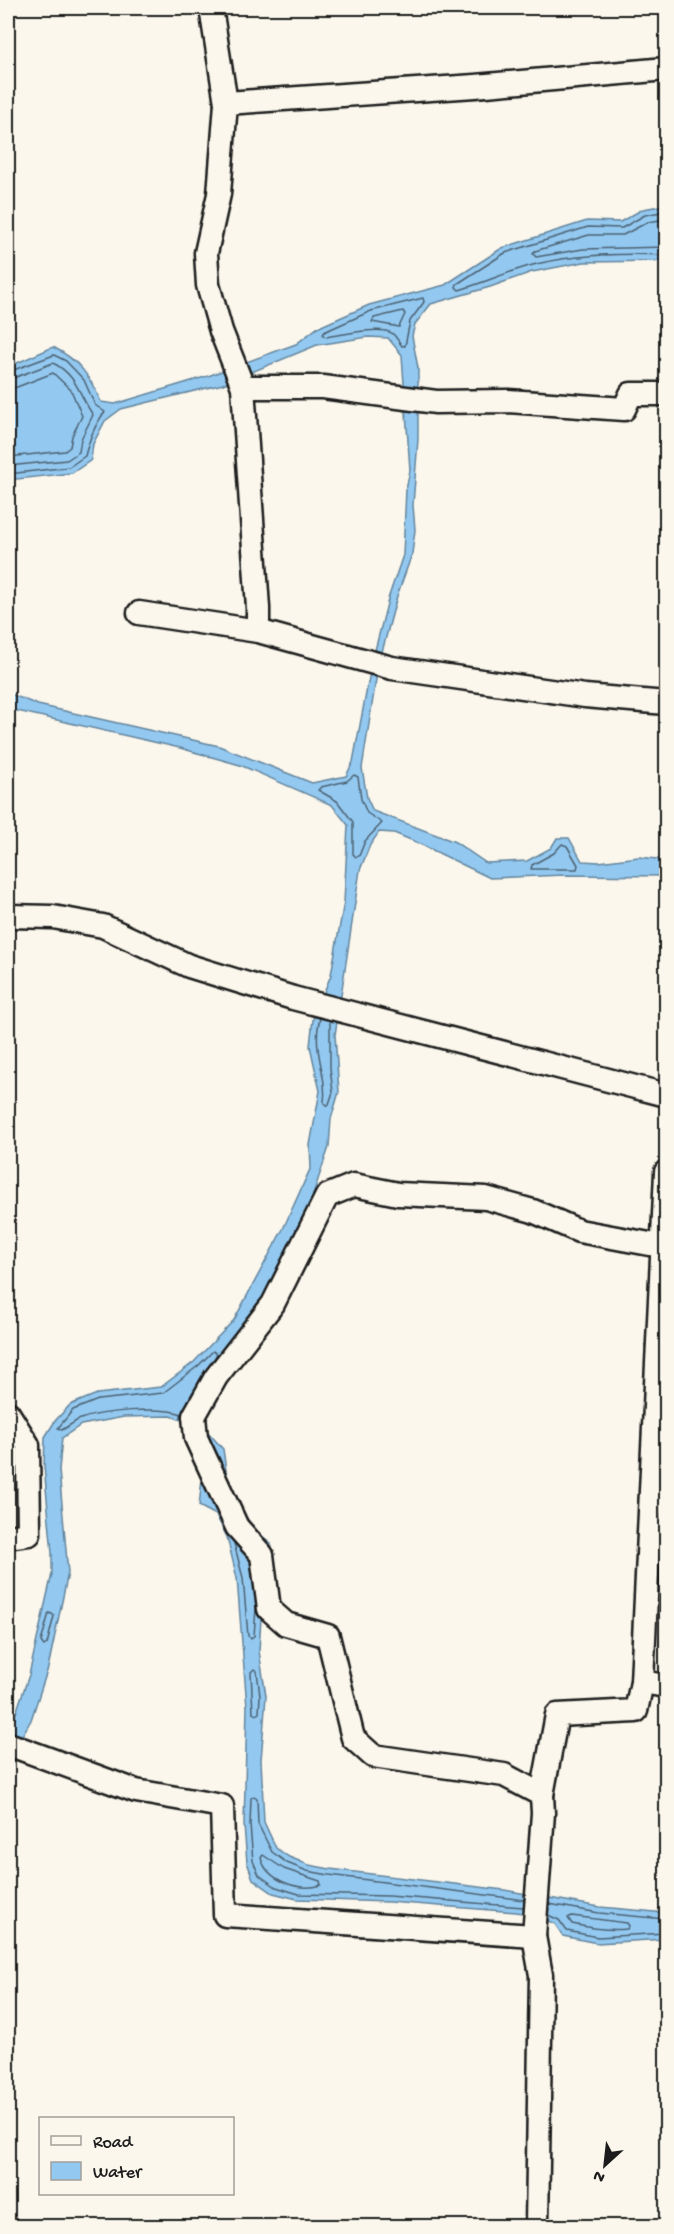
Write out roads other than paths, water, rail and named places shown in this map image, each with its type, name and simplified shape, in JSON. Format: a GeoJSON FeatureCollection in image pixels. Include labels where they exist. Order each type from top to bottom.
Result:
{"type":"FeatureCollection","features":[{"type":"Feature","properties":{"kind":"street"},"geometry":{"type":"LineString","coordinates":[[211,8],[226,103],[219,194],[206,253],[208,285],[221,331],[243,387],[258,631]]}},
{"type":"Feature","properties":{"kind":"street"},"geometry":{"type":"LineString","coordinates":[[226,103],[475,86],[666,69]]}},
{"type":"Feature","properties":{"kind":"street"},"geometry":{"type":"LineString","coordinates":[[243,387],[323,387],[436,402],[508,401],[624,409],[632,394],[666,394]]}},
{"type":"Feature","properties":{"kind":"street"},"geometry":{"type":"LineString","coordinates":[[139,613],[258,631],[392,668],[585,696],[666,703]]}},
{"type":"Feature","properties":{"kind":"street"},"geometry":{"type":"LineString","coordinates":[[8,916],[53,917],[103,926],[189,966],[293,998],[666,1095]]}},
{"type":"Feature","properties":{"kind":"street"},"geometry":{"type":"LineString","coordinates":[[537,2226],[541,1975],[534,1936],[543,1813],[542,1795],[558,1715],[636,1711],[642,1682],[666,1172]]}},
{"type":"Feature","properties":{"kind":"street"},"geometry":{"type":"LineString","coordinates":[[542,1795],[504,1775],[373,1756],[353,1738],[328,1636],[286,1624],[269,1609],[262,1555],[237,1527],[196,1438],[194,1416],[216,1377],[273,1304],[327,1196],[354,1185],[398,1194],[486,1198],[533,1211],[579,1232],[664,1247]]}},
{"type":"Feature","properties":{"kind":"street"},"geometry":{"type":"LineString","coordinates":[[8,1413],[28,1445],[29,1534],[8,1537]]}},
{"type":"Feature","properties":{"kind":"street"},"geometry":{"type":"LineString","coordinates":[[642,1682],[666,1686]]}},
{"type":"Feature","properties":{"kind":"street"},"geometry":{"type":"LineString","coordinates":[[8,1744],[136,1791],[222,1806],[225,1915],[534,1936]]}},
{"type":"Feature","properties":{"kind":"water"},"geometry":{"type":"Polygon","coordinates":[[[666,205],[666,261],[584,262],[532,272],[431,304],[415,324],[412,336],[418,368],[418,439],[413,505],[415,530],[412,554],[397,596],[378,667],[362,768],[367,798],[373,811],[455,842],[486,863],[527,861],[551,848],[557,838],[569,838],[582,861],[599,862],[639,857],[666,860],[666,876],[565,875],[490,878],[416,842],[394,833],[379,832],[370,845],[360,870],[335,1035],[339,1092],[331,1119],[329,1147],[306,1215],[200,1423],[223,1449],[230,1498],[257,1531],[271,1544],[271,1570],[262,1602],[259,1651],[266,1696],[261,1760],[264,1822],[276,1848],[289,1857],[309,1865],[330,1869],[504,1890],[600,1907],[666,1913],[666,1939],[597,1943],[563,1936],[555,1924],[537,1916],[516,1912],[389,1902],[297,1899],[273,1893],[253,1879],[247,1862],[244,1825],[247,1707],[237,1578],[227,1537],[216,1515],[199,1506],[202,1479],[187,1422],[171,1416],[124,1417],[81,1425],[62,1438],[59,1470],[68,1573],[48,1668],[31,1720],[19,1741],[8,1780],[8,1736],[29,1675],[52,1574],[44,1466],[45,1437],[55,1421],[70,1405],[97,1394],[161,1387],[194,1362],[234,1320],[283,1229],[311,1167],[310,1145],[320,1091],[310,1046],[313,1019],[331,975],[344,902],[348,825],[332,805],[240,765],[180,748],[8,709],[8,693],[38,705],[219,746],[312,783],[346,776],[353,762],[372,662],[389,596],[403,555],[406,490],[410,470],[402,355],[388,338],[368,337],[317,345],[223,384],[121,409],[105,421],[93,444],[91,460],[72,473],[8,480],[8,367],[53,347],[77,363],[101,402],[115,404],[208,376],[296,344],[317,328],[369,305],[445,285],[502,248],[587,221],[620,222],[643,209],[666,205]]]}}]}
